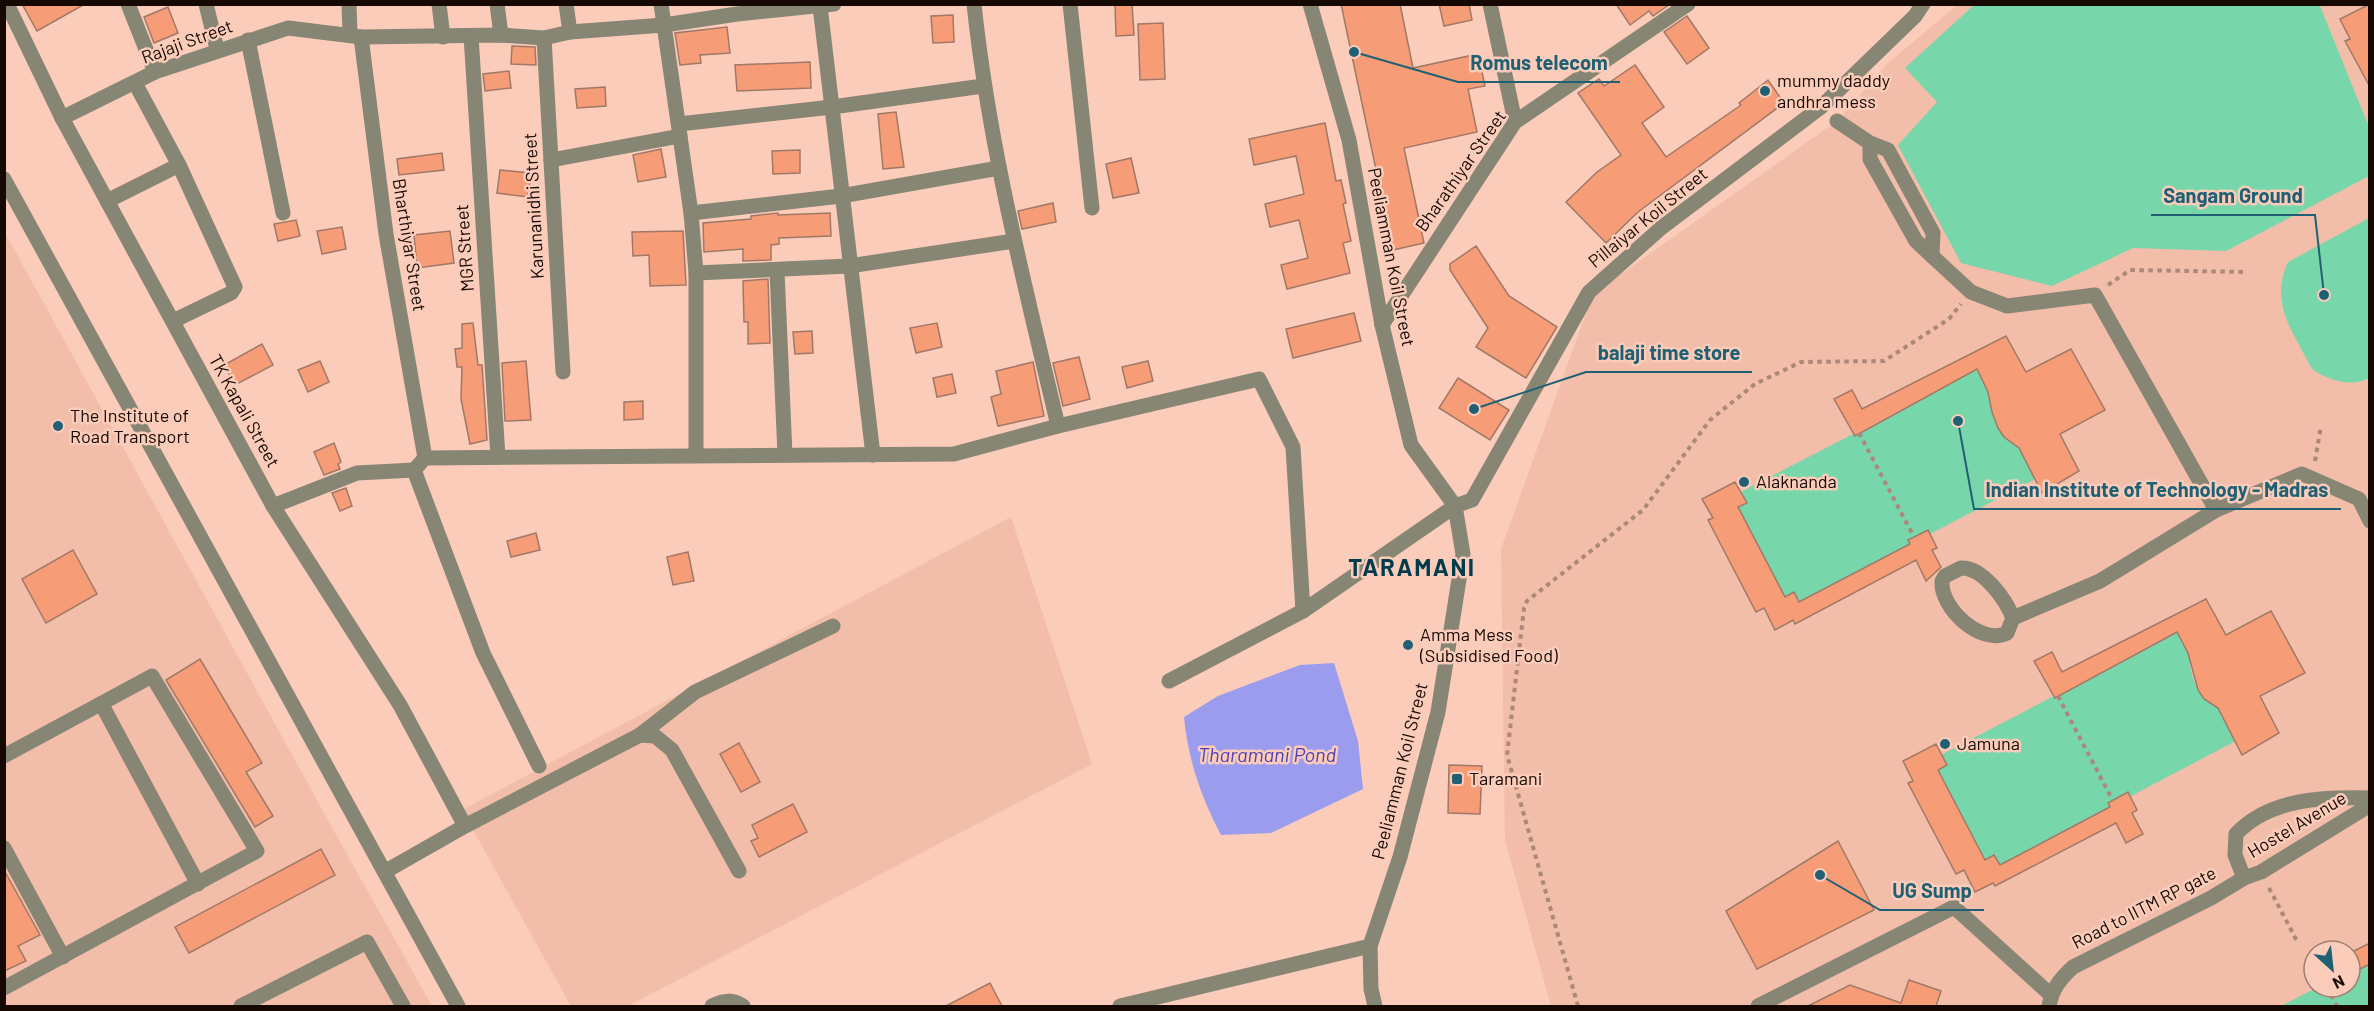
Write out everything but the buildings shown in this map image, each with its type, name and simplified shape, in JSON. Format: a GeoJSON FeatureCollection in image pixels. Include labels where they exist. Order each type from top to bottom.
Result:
{"type":"FeatureCollection","features":[{"type":"Feature","properties":{"kind":"street","name":"TK Kapali Street"},"geometry":{"type":"LineString","coordinates":[[7,4],[62,118],[273,506],[400,705],[465,826]]}},
{"type":"Feature","properties":{"kind":"street"},"geometry":{"type":"LineString","coordinates":[[128,4],[155,72]]}},
{"type":"Feature","properties":{"kind":"street"},"geometry":{"type":"LineString","coordinates":[[206,4],[217,50]]}},
{"type":"Feature","properties":{"kind":"street","name":"Bharthiyar Street"},"geometry":{"type":"LineString","coordinates":[[348,4],[356,36],[386,234],[425,458]]}},
{"type":"Feature","properties":{"kind":"street"},"geometry":{"type":"LineString","coordinates":[[439,4],[443,37]]}},
{"type":"Feature","properties":{"kind":"street"},"geometry":{"type":"LineString","coordinates":[[497,4],[501,34]]}},
{"type":"Feature","properties":{"kind":"street"},"geometry":{"type":"LineString","coordinates":[[566,4],[570,32]]}},
{"type":"Feature","properties":{"kind":"street"},"geometry":{"type":"LineString","coordinates":[[661,4],[691,213],[696,273],[696,454]]}},
{"type":"Feature","properties":{"kind":"street"},"geometry":{"type":"LineString","coordinates":[[974,4],[982,86],[1014,241],[1058,426]]}},
{"type":"Feature","properties":{"kind":"street"},"geometry":{"type":"LineString","coordinates":[[1070,4],[1092,207]]}},
{"type":"Feature","properties":{"kind":"street","name":"Peeliamman Koil Street"},"geometry":{"type":"LineString","coordinates":[[1311,4],[1349,140],[1382,325],[1411,445],[1455,506],[1463,554],[1438,712],[1400,857],[1370,946],[1371,989],[1375,1006]]}},
{"type":"Feature","properties":{"kind":"street"},"geometry":{"type":"LineString","coordinates":[[1490,4],[1515,122]]}},
{"type":"Feature","properties":{"kind":"street","name":"Bharathiyar Street"},"geometry":{"type":"LineString","coordinates":[[1382,325],[1515,122],[1688,4]]}},
{"type":"Feature","properties":{"kind":"street","name":"Pillaiyar Koil Street"},"geometry":{"type":"LineString","coordinates":[[1455,506],[1472,500],[1589,292],[1661,228],[1821,107],[1915,16],[1923,4]]}},
{"type":"Feature","properties":{"kind":"street","name":"Rajaji Street"},"geometry":{"type":"LineString","coordinates":[[62,118],[155,72],[288,28],[356,36],[443,37],[501,34],[544,38],[570,32],[664,25],[736,9],[827,5]]}},
{"type":"Feature","properties":{"kind":"street"},"geometry":{"type":"LineString","coordinates":[[827,5],[832,107],[841,196],[873,455]]}},
{"type":"Feature","properties":{"kind":"street","name":"MGR Street"},"geometry":{"type":"LineString","coordinates":[[471,36],[498,457]]}},
{"type":"Feature","properties":{"kind":"street","name":"Karunanidhi Street"},"geometry":{"type":"LineString","coordinates":[[544,38],[563,372]]}},
{"type":"Feature","properties":{"kind":"street"},"geometry":{"type":"LineString","coordinates":[[248,40],[283,213]]}},
{"type":"Feature","properties":{"kind":"street"},"geometry":{"type":"LineString","coordinates":[[135,83],[179,165],[236,288],[231,293],[173,321]]}},
{"type":"Feature","properties":{"kind":"street"},"geometry":{"type":"LineString","coordinates":[[551,160],[680,130],[982,86]]}},
{"type":"Feature","properties":{"kind":"street"},"geometry":{"type":"LineString","coordinates":[[1837,121],[1870,143],[1888,150],[1933,232],[1932,256],[1971,292],[2007,306],[2094,295],[2216,510]]}},
{"type":"Feature","properties":{"kind":"street"},"geometry":{"type":"LineString","coordinates":[[107,201],[179,165]]}},
{"type":"Feature","properties":{"kind":"street"},"geometry":{"type":"LineString","coordinates":[[691,213],[841,196],[999,168]]}},
{"type":"Feature","properties":{"kind":"street"},"geometry":{"type":"LineString","coordinates":[[4,179],[386,871],[458,1006]]}},
{"type":"Feature","properties":{"kind":"street"},"geometry":{"type":"LineString","coordinates":[[696,273],[849,266],[1014,241]]}},
{"type":"Feature","properties":{"kind":"street"},"geometry":{"type":"LineString","coordinates":[[777,271],[785,455]]}},
{"type":"Feature","properties":{"kind":"street"},"geometry":{"type":"LineString","coordinates":[[273,506],[357,473],[414,470],[425,458],[696,454],[954,454],[1058,426],[1258,379],[1293,447],[1303,611]]}},
{"type":"Feature","properties":{"kind":"street"},"geometry":{"type":"LineString","coordinates":[[414,470],[483,653],[539,766]]}},
{"type":"Feature","properties":{"kind":"street"},"geometry":{"type":"LineString","coordinates":[[2013,618],[2005,601],[1972,569],[1961,568],[1942,581],[1944,596],[1949,605],[1975,629],[2001,636],[2007,633],[2013,618],[2100,581],[2216,510],[2302,474],[2359,499],[2370,521]]}},
{"type":"Feature","properties":{"kind":"street"},"geometry":{"type":"LineString","coordinates":[[1169,681],[1303,611],[1455,506]]}},
{"type":"Feature","properties":{"kind":"street"},"geometry":{"type":"LineString","coordinates":[[386,871],[465,826],[640,735],[695,692],[832,626]]}},
{"type":"Feature","properties":{"kind":"street"},"geometry":{"type":"LineString","coordinates":[[4,756],[152,676],[257,851],[4,988]]}},
{"type":"Feature","properties":{"kind":"street"},"geometry":{"type":"LineString","coordinates":[[102,705],[198,884]]}},
{"type":"Feature","properties":{"kind":"street"},"geometry":{"type":"LineString","coordinates":[[640,735],[655,736],[672,750],[739,871]]}},
{"type":"Feature","properties":{"kind":"street"},"geometry":{"type":"LineString","coordinates":[[2244,878],[2235,855],[2236,834],[2244,825],[2295,802],[2324,797],[2370,798]]}},
{"type":"Feature","properties":{"kind":"street","name":"Hostel Avenue"},"geometry":{"type":"LineString","coordinates":[[2244,878],[2261,872],[2370,805]]}},
{"type":"Feature","properties":{"kind":"street"},"geometry":{"type":"LineString","coordinates":[[4,848],[63,957]]}},
{"type":"Feature","properties":{"kind":"street","name":"Road to IITM RP gate"},"geometry":{"type":"LineString","coordinates":[[2050,1001],[2060,979],[2073,967],[2211,898],[2244,878]]}},
{"type":"Feature","properties":{"kind":"street"},"geometry":{"type":"LineString","coordinates":[[1758,1006],[1954,907],[2050,1001]]}},
{"type":"Feature","properties":{"kind":"street"},"geometry":{"type":"LineString","coordinates":[[242,1006],[367,942],[403,1006]]}},
{"type":"Feature","properties":{"kind":"street"},"geometry":{"type":"LineString","coordinates":[[1120,1006],[1370,946]]}},
{"type":"Feature","properties":{"kind":"street"},"geometry":{"type":"LineString","coordinates":[[712,1006],[722,1001],[734,1000],[743,1006]]}},
{"type":"Feature","properties":{"kind":"path"},"geometry":{"type":"LineString","coordinates":[[2094,295],[2130,270],[2247,272]]}},
{"type":"Feature","properties":{"kind":"path"},"geometry":{"type":"LineString","coordinates":[[1578,1006],[1508,754],[1524,608],[1527,601],[1643,510],[1710,420],[1755,384],[1801,362],[1884,361],[1949,319],[1971,292]]}},
{"type":"Feature","properties":{"kind":"path"},"geometry":{"type":"LineString","coordinates":[[2312,478],[2320,426]]}},
{"type":"Feature","properties":{"kind":"path"},"geometry":{"type":"LineString","coordinates":[[1859,434],[1914,537]]}},
{"type":"Feature","properties":{"kind":"path"},"geometry":{"type":"LineString","coordinates":[[2058,696],[2113,801]]}},
{"type":"Feature","properties":{"kind":"path"},"geometry":{"type":"LineString","coordinates":[[2261,872],[2298,943]]}},
{"type":"Feature","properties":{"kind":"shaded area"},"geometry":{"type":"Polygon","coordinates":[[[1957,5],[2369,5],[2369,1006],[1551,1006],[1505,840],[1501,549],[1593,294],[1837,121],[1886,65],[1957,5]]]}},
{"type":"Feature","properties":{"kind":"shaded area"},"geometry":{"type":"Polygon","coordinates":[[[4,231],[335,833],[432,1006],[5,1006],[4,231]]]}},
{"type":"Feature","properties":{"kind":"shaded area"},"geometry":{"type":"Polygon","coordinates":[[[1011,517],[1092,764],[628,1006],[571,1006],[462,810],[1011,517]]]}},
{"type":"Feature","properties":{"kind":"green space"},"geometry":{"type":"Polygon","coordinates":[[[1974,5],[2322,5],[2320,6],[2369,127],[2369,176],[2226,251],[2133,248],[2052,286],[1961,263],[1898,145],[1937,102],[1905,68],[1974,5]]]}},
{"type":"Feature","properties":{"kind":"green space"},"geometry":{"type":"Polygon","coordinates":[[[2369,218],[2369,378],[2355,382],[2340,381],[2312,369],[2286,317],[2281,291],[2283,277],[2288,262],[2369,218]]]}},
{"type":"Feature","properties":{"kind":"green space"},"geometry":{"type":"Polygon","coordinates":[[[1990,362],[1994,402],[1990,404],[1997,426],[2004,436],[2013,443],[2016,442],[2047,473],[1930,534],[1928,530],[1910,544],[1799,602],[1794,593],[1785,597],[1738,507],[1746,503],[1741,492],[1853,434],[1855,436],[1990,362]]]}},
{"type":"Feature","properties":{"kind":"green space"},"geometry":{"type":"Polygon","coordinates":[[[2190,625],[2194,664],[2190,666],[2198,689],[2204,698],[2214,706],[2217,704],[2247,735],[2000,865],[1994,855],[1985,860],[1938,770],[1941,755],[2054,696],[2058,696],[2190,625]]]}},
{"type":"Feature","properties":{"kind":"green space"},"geometry":{"type":"Polygon","coordinates":[[[2369,961],[2369,1006],[2281,1006],[2302,995],[2302,999],[2362,999],[2362,965],[2369,961]]]}},
{"type":"Feature","properties":{"kind":"water","name":"Tharamani Pond"},"geometry":{"type":"Polygon","coordinates":[[[1334,663],[1358,741],[1363,789],[1271,833],[1221,835],[1196,778],[1184,717],[1218,696],[1300,665],[1334,663]]]}},
{"type":"Feature","properties":{"kind":"place","name":"Romus telecom"},"geometry":{"type":"Point","coordinates":[1354,52]}},
{"type":"Feature","properties":{"kind":"place","name":"mummy daddy andhra mess"},"geometry":{"type":"Point","coordinates":[1765,91]}},
{"type":"Feature","properties":{"kind":"place","name":"Sangam Ground"},"geometry":{"type":"Point","coordinates":[2324,295]}},
{"type":"Feature","properties":{"kind":"place","name":"balaji time store"},"geometry":{"type":"Point","coordinates":[1474,409]}},
{"type":"Feature","properties":{"kind":"place","name":"Indian Institute of Technology - Madras"},"geometry":{"type":"Point","coordinates":[1958,421]}},
{"type":"Feature","properties":{"kind":"place","name":"The Institute of Road Transport"},"geometry":{"type":"Point","coordinates":[58,426]}},
{"type":"Feature","properties":{"kind":"place","name":"Alaknanda"},"geometry":{"type":"Point","coordinates":[1744,482]}},
{"type":"Feature","properties":{"kind":"place","name":"Amma Mess (Subsidised Food)"},"geometry":{"type":"Point","coordinates":[1408,645]}},
{"type":"Feature","properties":{"kind":"place","name":"Jamuna"},"geometry":{"type":"Point","coordinates":[1945,744]}},
{"type":"Feature","properties":{"kind":"place","name":"Taramani"},"geometry":{"type":"Point","coordinates":[1457,779]}},
{"type":"Feature","properties":{"kind":"place","name":"UG Sump"},"geometry":{"type":"Point","coordinates":[1820,875]}},
{"type":"Feature","properties":{"kind":"district","name":"TARAMANI"},"geometry":{"type":"Point","coordinates":[1412,568]}}]}
